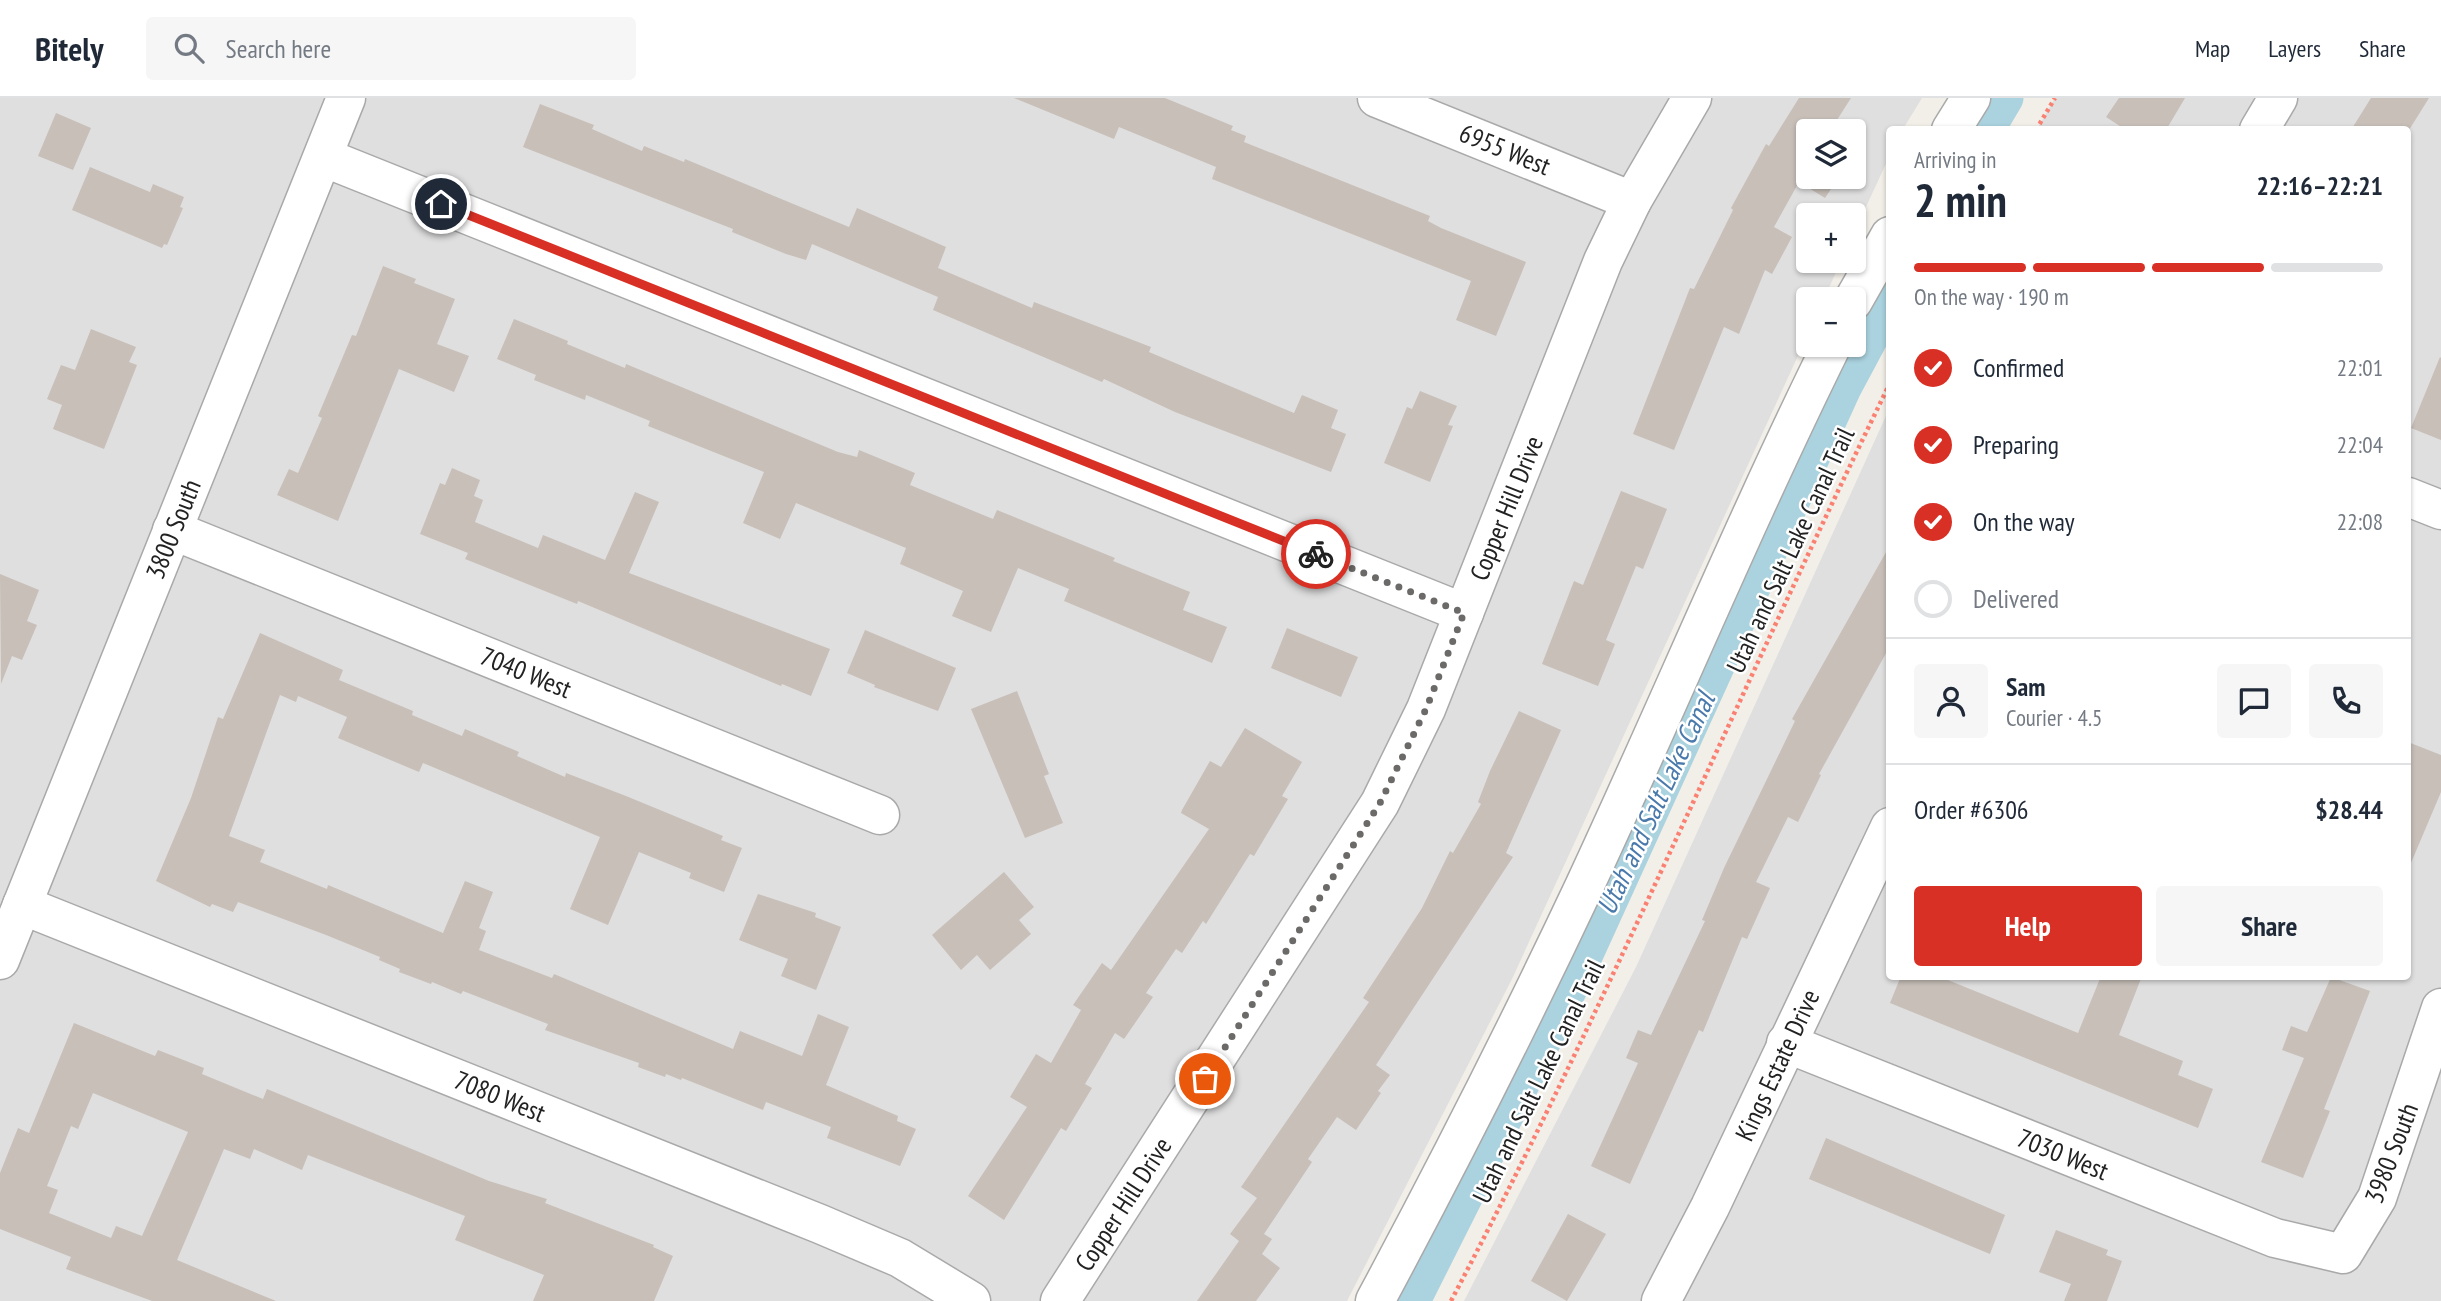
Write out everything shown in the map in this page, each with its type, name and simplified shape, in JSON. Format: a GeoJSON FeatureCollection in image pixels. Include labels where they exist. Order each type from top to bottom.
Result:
{"type":"FeatureCollection","features":[{"type":"Feature","properties":{"kind":"street","name":"3800 South"},"geometry":{"type":"LineString","coordinates":[[0,960],[346,98]]}},
{"type":"Feature","properties":{"kind":"street","name":"6955 West"},"geometry":{"type":"LineString","coordinates":[[1377,98],[1632,201]]}},
{"type":"Feature","properties":{"kind":"street","name":"Copper Hill Drive"},"geometry":{"type":"LineString","coordinates":[[1060,1301],[1380,803],[1426,709],[1603,261],[1632,201],[1692,98]]}},
{"type":"Feature","properties":{"kind":"street"},"geometry":{"type":"LineString","coordinates":[[1954,126],[1971,98]]}},
{"type":"Feature","properties":{"kind":"street"},"geometry":{"type":"LineString","coordinates":[[2261,126],[2278,98]]}},
{"type":"Feature","properties":{"kind":"street"},"geometry":{"type":"LineString","coordinates":[[323,156],[1464,613]]}},
{"type":"Feature","properties":{"kind":"street"},"geometry":{"type":"LineString","coordinates":[[1861,287],[1886,243]]}},
{"type":"Feature","properties":{"kind":"street"},"geometry":{"type":"LineString","coordinates":[[1375,1301],[1478,1103],[1584,887],[1779,452],[1826,357]]}},
{"type":"Feature","properties":{"kind":"street"},"geometry":{"type":"LineString","coordinates":[[2411,498],[2441,510]]}},
{"type":"Feature","properties":{"kind":"street","name":"7040 West"},"geometry":{"type":"LineString","coordinates":[[173,530],[880,815]]}},
{"type":"Feature","properties":{"kind":"street","name":"Kings Estate Drive"},"geometry":{"type":"LineString","coordinates":[[1661,1301],[1710,1208],[1886,835]]}},
{"type":"Feature","properties":{"kind":"street","name":"7080 West"},"geometry":{"type":"LineString","coordinates":[[22,905],[820,1223],[901,1258],[971,1301]]}},
{"type":"Feature","properties":{"kind":"street","name":"3980 South"},"geometry":{"type":"LineString","coordinates":[[2343,1254],[2377,1198],[2441,1008]]}},
{"type":"Feature","properties":{"kind":"street","name":"7030 West"},"geometry":{"type":"LineString","coordinates":[[1786,1043],[2275,1238],[2343,1254]]}},
{"type":"Feature","properties":{"kind":"path"},"geometry":{"type":"LineString","coordinates":[[2038,126],[2055,98]]}},
{"type":"Feature","properties":{"kind":"path","name":"Utah and Salt Lake Canal Trail"},"geometry":{"type":"LineString","coordinates":[[1451,1301],[1591,1019],[1715,760],[1823,519],[1886,391]]}},
{"type":"Feature","properties":{"kind":"shaded area"},"geometry":{"type":"Polygon","coordinates":[[[0,98],[1922,98],[1905,126],[1886,126],[1886,164],[1866,207],[1866,203],[1796,203],[1796,273],[1836,273],[1829,287],[1796,287],[1797,357],[1512,979],[1347,1301],[0,1301],[0,98]]]}},
{"type":"Feature","properties":{"kind":"shaded area"},"geometry":{"type":"Polygon","coordinates":[[[2055,98],[2441,98],[2441,1301],[1464,1301],[1636,967],[1886,416],[1886,980],[2411,980],[2411,126],[2039,126],[2055,98]]]}},
{"type":"Feature","properties":{"kind":"building"},"geometry":{"type":"Polygon","coordinates":[[[1014,98],[1165,98],[1233,126],[1231,130],[1246,136],[1244,142],[1430,216],[1428,221],[1441,228],[1526,262],[1496,336],[1456,320],[1471,281],[1212,179],[1216,167],[1119,127],[1114,139],[1014,98]]]}},
{"type":"Feature","properties":{"kind":"building"},"geometry":{"type":"Polygon","coordinates":[[[1799,98],[1851,98],[1838,119],[1796,119],[1796,187],[1774,227],[1792,237],[1772,274],[1765,270],[1739,334],[1724,327],[1674,450],[1633,434],[1690,288],[1694,289],[1733,210],[1731,208],[1766,144],[1769,146],[1799,98]]]}},
{"type":"Feature","properties":{"kind":"building"},"geometry":{"type":"Polygon","coordinates":[[[2119,98],[2185,98],[2168,126],[2120,126],[2106,117],[2119,98]]]}},
{"type":"Feature","properties":{"kind":"building"},"geometry":{"type":"Polygon","coordinates":[[[2371,98],[2429,98],[2411,127],[2354,126],[2371,98]]]}},
{"type":"Feature","properties":{"kind":"building"},"geometry":{"type":"Polygon","coordinates":[[[540,104],[594,125],[592,129],[642,151],[644,146],[684,162],[685,159],[849,227],[857,208],[946,247],[938,268],[1032,308],[1034,302],[1151,347],[1149,352],[1294,413],[1302,395],[1338,410],[1331,428],[1346,434],[1331,472],[1175,412],[1104,379],[1102,382],[933,310],[938,297],[812,244],[806,260],[786,254],[732,232],[733,229],[523,147],[540,104]]]}},
{"type":"Feature","properties":{"kind":"building"},"geometry":{"type":"Polygon","coordinates":[[[56,113],[91,128],[73,170],[38,156],[56,113]]]}},
{"type":"Feature","properties":{"kind":"building"},"geometry":{"type":"Polygon","coordinates":[[[90,167],[150,192],[153,184],[184,197],[180,207],[183,208],[167,245],[164,244],[162,248],[72,210],[90,167]]]}},
{"type":"Feature","properties":{"kind":"building"},"geometry":{"type":"Polygon","coordinates":[[[1810,189],[1831,189],[1825,198],[1810,189]]]}},
{"type":"Feature","properties":{"kind":"building"},"geometry":{"type":"Polygon","coordinates":[[[383,266],[416,279],[414,283],[455,299],[437,344],[469,356],[454,392],[399,369],[338,521],[277,495],[289,469],[298,473],[322,418],[318,416],[352,335],[356,336],[383,266]]]}},
{"type":"Feature","properties":{"kind":"building"},"geometry":{"type":"Polygon","coordinates":[[[514,319],[625,368],[626,364],[838,452],[857,457],[859,450],[915,473],[910,485],[993,519],[997,510],[1190,592],[1183,610],[1227,627],[1212,663],[1064,601],[1069,589],[1018,568],[991,632],[952,616],[963,591],[900,564],[906,548],[796,503],[780,539],[743,523],[764,472],[648,426],[650,421],[586,395],[585,400],[534,380],[536,375],[497,359],[514,319]]]}},
{"type":"Feature","properties":{"kind":"building"},"geometry":{"type":"Polygon","coordinates":[[[91,329],[136,347],[129,362],[137,365],[104,449],[53,429],[62,405],[47,399],[61,365],[75,370],[91,329]]]}},
{"type":"Feature","properties":{"kind":"building"},"geometry":{"type":"Polygon","coordinates":[[[2441,358],[2441,440],[2411,428],[2441,358]]]}},
{"type":"Feature","properties":{"kind":"building"},"geometry":{"type":"Polygon","coordinates":[[[1420,391],[1457,406],[1448,425],[1453,426],[1430,482],[1384,463],[1407,407],[1412,409],[1420,391]]]}},
{"type":"Feature","properties":{"kind":"building"},"geometry":{"type":"Polygon","coordinates":[[[452,468],[480,480],[474,496],[483,500],[475,522],[538,548],[543,535],[605,560],[635,492],[659,502],[629,573],[830,649],[811,696],[578,601],[577,604],[465,559],[468,553],[420,534],[440,483],[445,485],[452,468]]]}},
{"type":"Feature","properties":{"kind":"building"},"geometry":{"type":"Polygon","coordinates":[[[1621,491],[1667,509],[1643,569],[1636,566],[1606,640],[1615,644],[1598,686],[1542,664],[1574,581],[1583,585],[1621,491]]]}},
{"type":"Feature","properties":{"kind":"building"},"geometry":{"type":"Polygon","coordinates":[[[1886,552],[1886,653],[1819,774],[1821,775],[1798,822],[1788,817],[1756,882],[1770,888],[1747,939],[1742,937],[1703,1032],[1699,1030],[1630,1184],[1591,1166],[1638,1063],[1626,1058],[1638,1030],[1651,1035],[1705,921],[1702,920],[1724,868],[1795,721],[1792,719],[1886,552]]]}},
{"type":"Feature","properties":{"kind":"building"},"geometry":{"type":"Polygon","coordinates":[[[0,574],[39,590],[27,621],[37,625],[22,660],[12,656],[1,684],[0,574]]]}},
{"type":"Feature","properties":{"kind":"building"},"geometry":{"type":"Polygon","coordinates":[[[1287,628],[1358,657],[1341,697],[1271,668],[1287,628]]]}},
{"type":"Feature","properties":{"kind":"building"},"geometry":{"type":"Polygon","coordinates":[[[865,630],[956,668],[938,711],[874,687],[875,685],[847,673],[865,630]]]}},
{"type":"Feature","properties":{"kind":"building"},"geometry":{"type":"Polygon","coordinates":[[[260,633],[343,670],[339,680],[413,711],[412,715],[462,736],[465,729],[519,752],[517,756],[565,777],[566,773],[626,796],[723,836],[721,840],[742,848],[724,892],[689,878],[691,873],[639,852],[608,925],[570,909],[600,837],[423,763],[419,772],[338,738],[347,717],[298,696],[296,702],[280,695],[229,836],[265,850],[260,862],[327,889],[328,885],[443,933],[465,881],[493,892],[479,928],[486,931],[479,950],[552,978],[554,974],[733,1049],[740,1031],[802,1056],[818,1014],[849,1027],[826,1085],[898,1116],[897,1121],[916,1129],[900,1166],[827,1138],[831,1127],[766,1102],[763,1110],[682,1078],[681,1080],[666,1074],[665,1077],[638,1067],[639,1063],[545,1030],[548,1024],[463,991],[461,994],[399,972],[400,969],[379,960],[380,957],[326,935],[238,902],[233,912],[212,904],[210,907],[156,881],[191,798],[218,717],[223,719],[260,633]]]}},
{"type":"Feature","properties":{"kind":"building"},"geometry":{"type":"Polygon","coordinates":[[[1017,691],[1049,774],[1044,776],[1063,823],[1025,838],[971,709],[1017,691]]]}},
{"type":"Feature","properties":{"kind":"building"},"geometry":{"type":"Polygon","coordinates":[[[1519,711],[1561,730],[1506,853],[1513,857],[1376,1065],[1390,1075],[1378,1091],[1381,1093],[1356,1130],[1337,1117],[1308,1159],[1312,1162],[1264,1234],[1272,1239],[1262,1254],[1280,1268],[1256,1301],[1197,1301],[1239,1241],[1230,1234],[1257,1198],[1241,1187],[1369,1002],[1363,998],[1422,908],[1450,851],[1453,853],[1481,804],[1478,802],[1490,771],[1519,711]]]}},
{"type":"Feature","properties":{"kind":"building"},"geometry":{"type":"Polygon","coordinates":[[[1245,728],[1302,762],[1282,796],[1288,799],[1254,856],[1250,854],[1206,924],[1203,921],[1182,953],[1176,949],[1146,993],[1153,997],[1124,1039],[1115,1033],[1085,1084],[1092,1088],[1066,1131],[1061,1128],[1004,1220],[968,1196],[1027,1107],[1010,1097],[1036,1054],[1051,1063],[1081,1010],[1073,1005],[1102,963],[1111,970],[1209,829],[1181,813],[1182,810],[1210,761],[1221,767],[1245,728]]]}},
{"type":"Feature","properties":{"kind":"building"},"geometry":{"type":"Polygon","coordinates":[[[2411,743],[2441,755],[2441,792],[2411,863],[2411,743]]]}},
{"type":"Feature","properties":{"kind":"building"},"geometry":{"type":"Polygon","coordinates":[[[1004,872],[1034,907],[1019,920],[1031,934],[990,970],[977,955],[961,970],[932,935],[1004,872]]]}},
{"type":"Feature","properties":{"kind":"building"},"geometry":{"type":"Polygon","coordinates":[[[758,894],[816,913],[815,917],[841,927],[816,990],[781,976],[788,959],[739,940],[758,894]]]}},
{"type":"Feature","properties":{"kind":"building"},"geometry":{"type":"Polygon","coordinates":[[[1899,980],[1948,980],[2078,1033],[2099,980],[2140,980],[2119,1035],[2183,1061],[2178,1075],[2213,1089],[2198,1128],[1890,1003],[1899,980]]]}},
{"type":"Feature","properties":{"kind":"building"},"geometry":{"type":"Polygon","coordinates":[[[2330,980],[2339,980],[2370,991],[2324,1109],[2330,1111],[2303,1178],[2261,1162],[2304,1058],[2282,1050],[2291,1026],[2307,1032],[2330,980]]]}},
{"type":"Feature","properties":{"kind":"building"},"geometry":{"type":"Polygon","coordinates":[[[74,1023],[155,1056],[158,1050],[204,1068],[202,1074],[263,1099],[267,1089],[489,1181],[547,1199],[545,1203],[654,1245],[653,1247],[673,1256],[654,1301],[533,1301],[544,1275],[455,1240],[465,1216],[308,1155],[302,1170],[254,1149],[250,1159],[224,1149],[177,1260],[276,1301],[152,1301],[66,1269],[71,1257],[0,1229],[0,1173],[18,1128],[29,1133],[74,1023]],[[93,1093],[78,1129],[71,1126],[47,1186],[58,1190],[49,1213],[111,1238],[116,1226],[142,1236],[188,1132],[93,1093]]]}},
{"type":"Feature","properties":{"kind":"building"},"geometry":{"type":"Polygon","coordinates":[[[1826,1138],[2005,1215],[1990,1254],[1809,1179],[1826,1138]]]}},
{"type":"Feature","properties":{"kind":"building"},"geometry":{"type":"Polygon","coordinates":[[[1568,1214],[1606,1234],[1567,1301],[1531,1281],[1568,1214]]]}},
{"type":"Feature","properties":{"kind":"building"},"geometry":{"type":"Polygon","coordinates":[[[2056,1230],[2108,1250],[2106,1255],[2122,1261],[2107,1301],[2064,1301],[2071,1284],[2039,1272],[2056,1230]]]}},
{"type":"Feature","properties":{"kind":"waterway","name":"Utah and Salt Lake Canal"},"geometry":{"type":"LineString","coordinates":[[1989,126],[2006,98]]}},
{"type":"Feature","properties":{"kind":"waterway","name":"Utah and Salt Lake Canal"},"geometry":{"type":"LineString","coordinates":[[1413,1301],[1571,987],[1844,388],[1886,309]]}},
{"type":"Feature","properties":{"kind":"way so far"},"geometry":{"type":"LineString","coordinates":[[1205,1079],[1380,803],[1426,709],[1464,613],[1316,554]]}},
{"type":"Feature","properties":{"kind":"route"},"geometry":{"type":"LineString","coordinates":[[441,204],[1316,554]]}}]}
